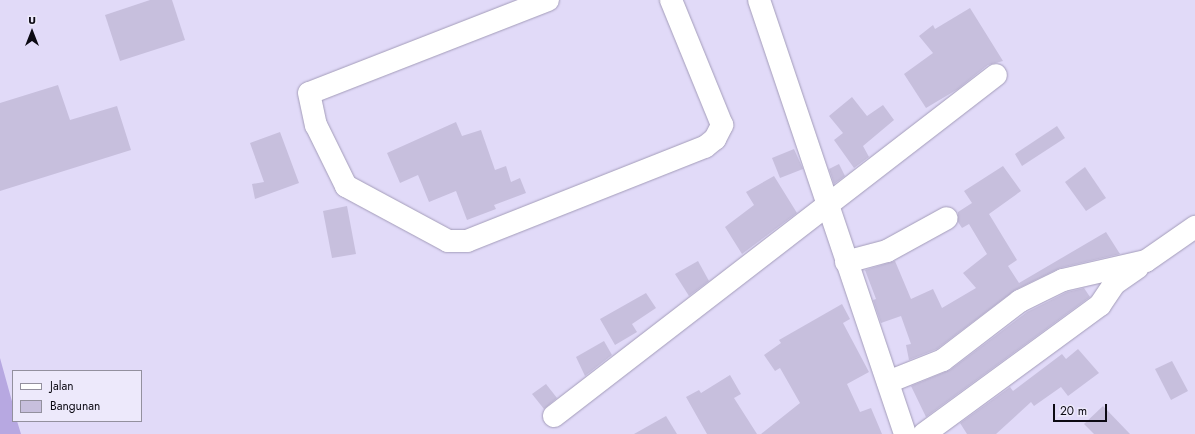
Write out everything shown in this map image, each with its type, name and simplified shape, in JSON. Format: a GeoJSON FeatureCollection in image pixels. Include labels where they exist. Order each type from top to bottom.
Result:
{"type":"FeatureCollection","features":[{"type":"Feature","properties":{"kind":"street"},"geometry":{"type":"LineString","coordinates":[[548,0],[309,93],[316,125],[346,186],[448,241],[467,241],[705,147],[715,139],[722,125],[671,0]]}},
{"type":"Feature","properties":{"kind":"street"},"geometry":{"type":"LineString","coordinates":[[759,0],[905,434]]}},
{"type":"Feature","properties":{"kind":"street"},"geometry":{"type":"LineString","coordinates":[[554,416],[828,203],[996,75]]}},
{"type":"Feature","properties":{"kind":"street"},"geometry":{"type":"LineString","coordinates":[[846,262],[887,251],[947,218]]}},
{"type":"Feature","properties":{"kind":"street"},"geometry":{"type":"LineString","coordinates":[[888,382],[943,360],[1020,301],[1063,280],[1110,277],[1146,261],[1195,227]]}},
{"type":"Feature","properties":{"kind":"street"},"geometry":{"type":"LineString","coordinates":[[924,434],[1100,305],[1110,277]]}},
{"type":"Feature","properties":{"kind":"shaded area"},"geometry":{"type":"Polygon","coordinates":[[[0,358],[12,401],[12,422],[17,422],[21,434],[0,434],[0,358]]]}},
{"type":"Feature","properties":{"kind":"building"},"geometry":{"type":"Polygon","coordinates":[[[150,0],[172,0],[185,40],[120,61],[105,15],[150,0]]]}},
{"type":"Feature","properties":{"kind":"building"},"geometry":{"type":"Polygon","coordinates":[[[970,8],[1003,61],[988,65],[958,89],[926,108],[904,74],[933,53],[919,36],[933,25],[935,29],[970,8]]]}},
{"type":"Feature","properties":{"kind":"building"},"geometry":{"type":"Polygon","coordinates":[[[58,85],[70,120],[117,106],[131,150],[0,191],[0,103],[58,85]]]}},
{"type":"Feature","properties":{"kind":"building"},"geometry":{"type":"Polygon","coordinates":[[[852,97],[867,116],[883,105],[894,120],[863,146],[869,157],[854,168],[834,140],[843,133],[829,116],[852,97]]]}},
{"type":"Feature","properties":{"kind":"building"},"geometry":{"type":"Polygon","coordinates":[[[456,122],[462,136],[481,130],[495,170],[506,166],[511,182],[520,178],[526,193],[494,205],[496,209],[467,220],[456,191],[429,202],[418,175],[400,183],[387,153],[456,122]]]}},
{"type":"Feature","properties":{"kind":"building"},"geometry":{"type":"Polygon","coordinates":[[[1057,126],[1065,138],[1022,166],[1015,154],[1057,126]]]}},
{"type":"Feature","properties":{"kind":"building"},"geometry":{"type":"Polygon","coordinates":[[[280,132],[299,183],[255,199],[252,184],[264,182],[250,143],[280,132]]]}},
{"type":"Feature","properties":{"kind":"building"},"geometry":{"type":"Polygon","coordinates":[[[794,149],[803,169],[780,178],[772,158],[794,149]]]}},
{"type":"Feature","properties":{"kind":"building"},"geometry":{"type":"Polygon","coordinates":[[[839,164],[845,176],[834,184],[829,169],[839,164]]]}},
{"type":"Feature","properties":{"kind":"building"},"geometry":{"type":"Polygon","coordinates":[[[1003,166],[1021,191],[989,214],[1017,260],[1008,266],[1019,283],[1106,232],[1120,254],[1060,268],[1015,290],[937,349],[909,360],[906,345],[911,344],[901,316],[881,323],[873,300],[876,299],[865,270],[895,261],[911,299],[933,289],[942,308],[976,288],[963,273],[987,254],[969,224],[962,228],[958,222],[958,212],[972,203],[964,191],[1003,166]]]}},
{"type":"Feature","properties":{"kind":"building"},"geometry":{"type":"Polygon","coordinates":[[[1085,167],[1106,198],[1086,211],[1065,182],[1085,167]]]}},
{"type":"Feature","properties":{"kind":"building"},"geometry":{"type":"Polygon","coordinates":[[[774,176],[797,213],[742,254],[725,227],[754,205],[746,192],[774,176]]]}},
{"type":"Feature","properties":{"kind":"building"},"geometry":{"type":"Polygon","coordinates":[[[347,206],[356,254],[332,258],[323,211],[347,206]]]}},
{"type":"Feature","properties":{"kind":"building"},"geometry":{"type":"Polygon","coordinates":[[[698,261],[709,281],[689,296],[675,274],[698,261]]]}},
{"type":"Feature","properties":{"kind":"building"},"geometry":{"type":"Polygon","coordinates":[[[1084,288],[1090,297],[926,417],[911,386],[950,370],[1027,312],[1067,292],[1084,288]]]}},
{"type":"Feature","properties":{"kind":"building"},"geometry":{"type":"Polygon","coordinates":[[[646,293],[656,308],[632,324],[637,332],[615,345],[600,319],[646,293]]]}},
{"type":"Feature","properties":{"kind":"building"},"geometry":{"type":"Polygon","coordinates":[[[842,304],[850,319],[843,323],[869,372],[847,384],[860,412],[871,408],[882,434],[761,434],[800,403],[780,368],[775,371],[764,355],[781,343],[779,340],[842,304]]]}},
{"type":"Feature","properties":{"kind":"building"},"geometry":{"type":"Polygon","coordinates":[[[604,341],[612,355],[585,376],[576,357],[604,341]]]}},
{"type":"Feature","properties":{"kind":"building"},"geometry":{"type":"Polygon","coordinates":[[[1078,349],[1099,373],[1068,396],[1061,387],[1034,406],[1031,402],[996,434],[967,434],[960,423],[1010,387],[1013,391],[1062,354],[1066,359],[1078,349]]]}},
{"type":"Feature","properties":{"kind":"building"},"geometry":{"type":"Polygon","coordinates":[[[1172,361],[1188,391],[1171,400],[1155,369],[1172,361]]]}},
{"type":"Feature","properties":{"kind":"building"},"geometry":{"type":"Polygon","coordinates":[[[730,375],[741,394],[734,398],[757,434],[707,434],[686,397],[699,390],[701,393],[730,375]]]}},
{"type":"Feature","properties":{"kind":"building"},"geometry":{"type":"Polygon","coordinates":[[[546,384],[557,398],[544,409],[532,394],[546,384]]]}},
{"type":"Feature","properties":{"kind":"building"},"geometry":{"type":"Polygon","coordinates":[[[1103,406],[1130,434],[1094,434],[1084,424],[1103,406]]]}},
{"type":"Feature","properties":{"kind":"building"},"geometry":{"type":"Polygon","coordinates":[[[666,416],[677,434],[634,434],[666,416]]]}}]}
